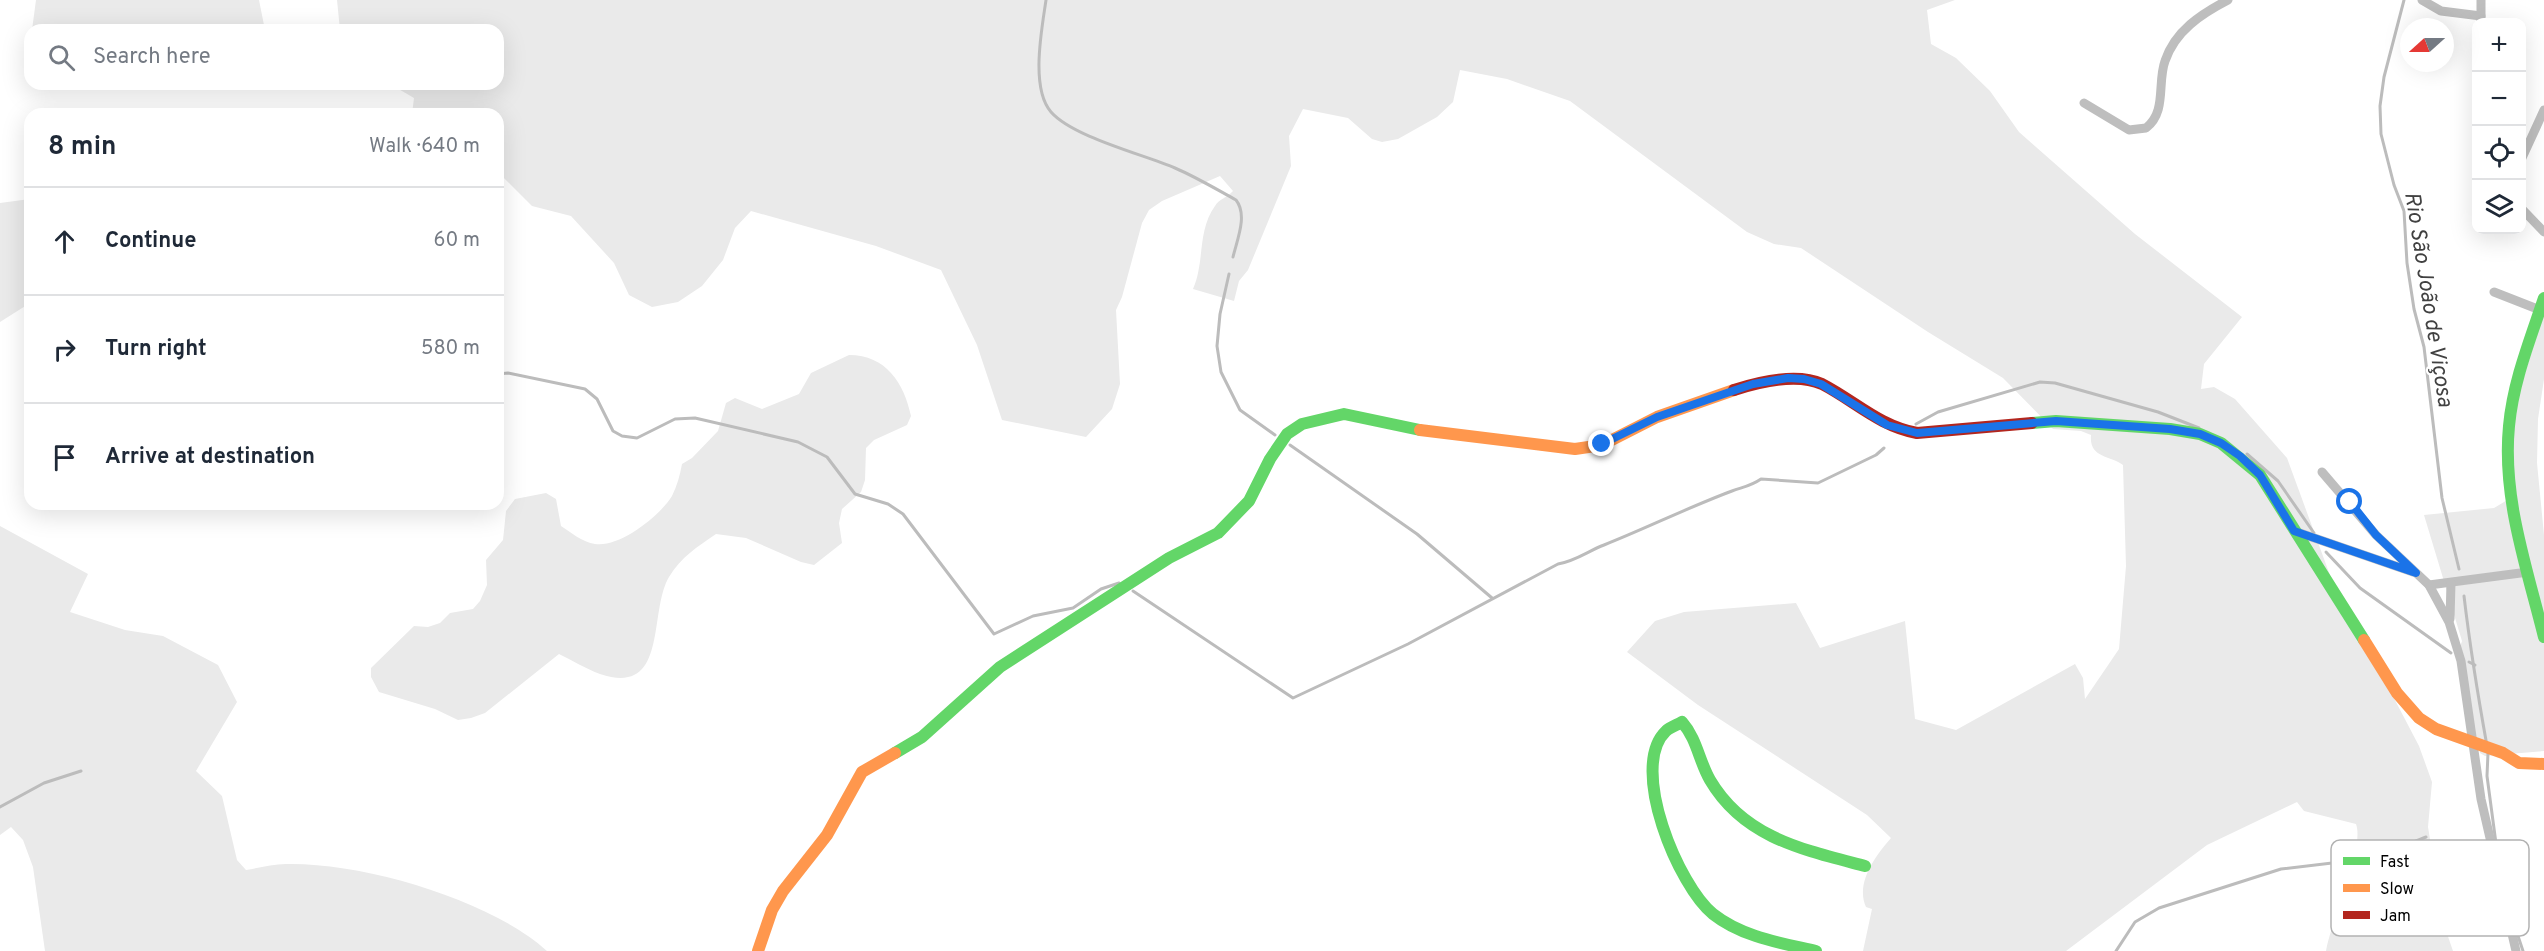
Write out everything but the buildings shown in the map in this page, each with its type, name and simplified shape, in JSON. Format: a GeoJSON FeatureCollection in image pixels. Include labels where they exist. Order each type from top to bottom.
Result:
{"type":"FeatureCollection","features":[{"type":"Feature","properties":{"kind":"street"},"geometry":{"type":"LineString","coordinates":[[2084,104],[2129,130],[2146,128],[2158,112],[2163,69],[2169,52],[2186,28],[2208,10],[2228,0]]}},
{"type":"Feature","properties":{"kind":"street"},"geometry":{"type":"LineString","coordinates":[[2422,0],[2441,11],[2476,18]]}},
{"type":"Feature","properties":{"kind":"street"},"geometry":{"type":"LineString","coordinates":[[2481,0],[2481,18]]}},
{"type":"Feature","properties":{"kind":"street"},"geometry":{"type":"LineString","coordinates":[[2526,149],[2544,110]]}},
{"type":"Feature","properties":{"kind":"street"},"geometry":{"type":"LineString","coordinates":[[2526,213],[2544,232]]}},
{"type":"Feature","properties":{"kind":"street"},"geometry":{"type":"LineString","coordinates":[[2494,292],[2542,304],[2516,388],[2508,443],[2511,501],[2544,637]]}},
{"type":"Feature","properties":{"kind":"street"},"geometry":{"type":"LineString","coordinates":[[758,951],[772,910],[783,891],[827,835],[862,772],[922,737],[1000,667],[1169,558],[1218,533],[1249,501],[1274,452],[1287,434],[1302,424],[1344,414],[1362,416],[1427,432],[1575,449],[1602,444],[1657,417],[1753,384],[1788,378],[1804,379],[1821,384],[1887,425],[1917,433],[2056,421],[2170,429],[2200,434],[2231,449],[2260,475],[2407,707],[2436,729],[2519,763],[2544,764]]}},
{"type":"Feature","properties":{"kind":"street"},"geometry":{"type":"LineString","coordinates":[[2322,472],[2376,535],[2429,585],[2450,622],[2483,747],[2491,840]]}},
{"type":"Feature","properties":{"kind":"street"},"geometry":{"type":"LineString","coordinates":[[2294,531],[2416,573]]}},
{"type":"Feature","properties":{"kind":"street"},"geometry":{"type":"LineString","coordinates":[[2429,585],[2528,572]]}},
{"type":"Feature","properties":{"kind":"street"},"geometry":{"type":"LineString","coordinates":[[2450,622],[2451,583]]}},
{"type":"Feature","properties":{"kind":"street"},"geometry":{"type":"LineString","coordinates":[[1816,951],[1736,928],[1716,916],[1698,900],[1681,874],[1664,834],[1657,809],[1654,760],[1658,741],[1671,727],[1682,722],[1689,730],[1710,781],[1747,825],[1778,842],[1865,866]]}},
{"type":"Feature","properties":{"kind":"street"},"geometry":{"type":"LineString","coordinates":[[2512,936],[2516,951]]}},
{"type":"Feature","properties":{"kind":"shaded area"},"geometry":{"type":"Polygon","coordinates":[[[36,0],[259,0],[264,24],[182,24],[33,24],[36,0]]]}},
{"type":"Feature","properties":{"kind":"shaded area"},"geometry":{"type":"Polygon","coordinates":[[[337,0],[1955,0],[1927,10],[1931,44],[1956,58],[1990,91],[2019,132],[2135,234],[2242,317],[2204,364],[2201,389],[2214,387],[2235,399],[2287,458],[2331,578],[2419,746],[2432,782],[2428,827],[2430,840],[2357,840],[2356,824],[2304,811],[2297,802],[2207,845],[2066,951],[1863,951],[1872,909],[1866,907],[1863,898],[1865,879],[1879,853],[1891,838],[1867,815],[1698,705],[1627,652],[1655,621],[1684,612],[1796,603],[1820,648],[1905,621],[1915,719],[1956,730],[2075,664],[2083,678],[2085,699],[2119,649],[2126,566],[2123,465],[2097,452],[2093,448],[2091,435],[2081,431],[2053,429],[2003,378],[1928,332],[1801,248],[1774,244],[1747,232],[1570,101],[1507,79],[1460,70],[1453,102],[1437,117],[1398,139],[1382,142],[1372,139],[1348,118],[1303,109],[1289,136],[1291,166],[1248,270],[1239,281],[1234,301],[1193,289],[1209,216],[1217,204],[1233,191],[1220,176],[1162,201],[1149,210],[1142,223],[1122,297],[1116,310],[1120,384],[1112,409],[1086,437],[1002,420],[977,345],[941,270],[876,246],[751,211],[735,228],[723,260],[702,286],[678,302],[652,307],[629,295],[614,263],[571,216],[532,206],[504,178],[504,108],[413,108],[414,98],[400,90],[504,90],[504,24],[339,24],[337,0]]]}},
{"type":"Feature","properties":{"kind":"shaded area"},"geometry":{"type":"Polygon","coordinates":[[[24,200],[24,307],[0,322],[0,203],[24,200]]]}},
{"type":"Feature","properties":{"kind":"shaded area"},"geometry":{"type":"Polygon","coordinates":[[[2544,313],[2544,379],[2538,419],[2537,463],[2544,535],[2544,751],[2485,756],[2480,753],[2457,656],[2462,641],[2424,515],[2494,508],[2509,499],[2511,418],[2544,313]]]}},
{"type":"Feature","properties":{"kind":"shaded area"},"geometry":{"type":"Polygon","coordinates":[[[849,355],[873,360],[891,373],[904,393],[911,416],[907,425],[874,440],[866,448],[865,480],[861,492],[842,509],[839,523],[842,543],[814,565],[801,562],[746,538],[716,534],[684,558],[669,577],[663,592],[647,663],[637,673],[622,678],[600,674],[559,654],[485,713],[458,720],[435,709],[379,692],[371,677],[371,668],[414,626],[428,627],[440,623],[450,613],[473,609],[480,601],[487,585],[486,560],[503,540],[506,511],[515,499],[546,493],[556,499],[561,526],[590,543],[605,544],[627,536],[649,521],[672,496],[682,464],[692,458],[718,431],[726,403],[735,398],[762,409],[799,394],[811,373],[849,355]]]}},
{"type":"Feature","properties":{"kind":"shaded area"},"geometry":{"type":"Polygon","coordinates":[[[0,526],[88,574],[70,612],[125,630],[163,636],[218,665],[237,702],[196,771],[222,796],[237,860],[246,870],[281,864],[317,865],[388,877],[460,901],[493,916],[523,933],[547,951],[45,951],[33,867],[23,840],[11,827],[0,835],[0,526]]]}},
{"type":"Feature","properties":{"kind":"shaded area"},"geometry":{"type":"Polygon","coordinates":[[[2331,932],[2331,936],[2448,936],[2453,951],[2326,951],[2331,932]]]}},
{"type":"Feature","properties":{"kind":"waterway"},"geometry":{"type":"LineString","coordinates":[[1046,0],[1040,41],[1039,73],[1041,88],[1051,112],[1061,121],[1091,137],[1175,168],[1236,200],[1241,220],[1233,257]]}},
{"type":"Feature","properties":{"kind":"waterway","name":"Rio São João de Viçosa"},"geometry":{"type":"LineString","coordinates":[[2404,0],[2384,77],[2380,106],[2381,134],[2394,185],[2404,211],[2407,263],[2414,309],[2424,347],[2442,498],[2459,569]]}},
{"type":"Feature","properties":{"kind":"waterway"},"geometry":{"type":"LineString","coordinates":[[1229,274],[1220,314],[1217,346],[1221,372],[1240,410],[1275,435]]}},
{"type":"Feature","properties":{"kind":"waterway"},"geometry":{"type":"LineString","coordinates":[[504,373],[585,389],[597,399],[613,431],[622,436],[637,438],[675,419],[695,418],[798,442],[827,457],[855,494],[888,504],[903,514],[994,634],[1033,616],[1073,608],[1101,589],[1119,583]]}},
{"type":"Feature","properties":{"kind":"waterway"},"geometry":{"type":"LineString","coordinates":[[1916,424],[1938,412],[2040,382],[2055,383],[2158,412],[2199,428]]}},
{"type":"Feature","properties":{"kind":"waterway"},"geometry":{"type":"LineString","coordinates":[[1290,445],[1417,534],[1492,598]]}},
{"type":"Feature","properties":{"kind":"waterway"},"geometry":{"type":"LineString","coordinates":[[1133,591],[1293,698],[1408,644],[1558,564],[1598,547],[1761,479],[1818,483],[1876,455],[1884,448]]}},
{"type":"Feature","properties":{"kind":"waterway"},"geometry":{"type":"LineString","coordinates":[[2247,454],[2278,481],[2314,533]]}},
{"type":"Feature","properties":{"kind":"waterway"},"geometry":{"type":"LineString","coordinates":[[2326,552],[2360,588],[2451,653]]}},
{"type":"Feature","properties":{"kind":"waterway","name":"Rio São João de Viçosa"},"geometry":{"type":"LineString","coordinates":[[2464,596],[2487,746]]}},
{"type":"Feature","properties":{"kind":"waterway","name":"Rio São João de Viçosa"},"geometry":{"type":"LineString","coordinates":[[2469,662],[2475,665]]}},
{"type":"Feature","properties":{"kind":"waterway","name":"Rio São João de Viçosa"},"geometry":{"type":"LineString","coordinates":[[2488,753],[2487,776],[2496,840]]}},
{"type":"Feature","properties":{"kind":"waterway"},"geometry":{"type":"LineString","coordinates":[[0,807],[44,783],[81,771]]}},
{"type":"Feature","properties":{"kind":"waterway"},"geometry":{"type":"LineString","coordinates":[[2419,840],[2426,837]]}},
{"type":"Feature","properties":{"kind":"waterway"},"geometry":{"type":"LineString","coordinates":[[2116,951],[2135,922],[2159,908],[2281,869],[2331,863]]}},
{"type":"Feature","properties":{"kind":"waterway","name":"Rio São João de Viçosa"},"geometry":{"type":"LineString","coordinates":[[2518,936],[2523,951]]}},
{"type":"Feature","properties":{"kind":"traffic: fast"},"geometry":{"type":"LineString","coordinates":[[2544,298],[2514,393],[2508,453],[2509,480],[2518,533],[2544,637]]}},
{"type":"Feature","properties":{"kind":"traffic: fast"},"geometry":{"type":"LineString","coordinates":[[895,753],[922,737],[1000,667],[1169,558],[1218,533],[1249,501],[1270,459],[1287,434],[1302,424],[1344,414],[1420,430]]}},
{"type":"Feature","properties":{"kind":"traffic: fast"},"geometry":{"type":"LineString","coordinates":[[2032,423],[2056,421],[2170,429],[2200,434],[2221,443],[2260,475],[2364,640]]}},
{"type":"Feature","properties":{"kind":"traffic: fast"},"geometry":{"type":"LineString","coordinates":[[1816,951],[1749,934],[1724,922],[1700,900],[1673,854],[1662,826],[1655,798],[1653,771],[1656,748],[1666,731],[1682,722],[1695,743],[1710,780],[1724,800],[1740,816],[1777,839],[1865,866]]}},
{"type":"Feature","properties":{"kind":"traffic: slow"},"geometry":{"type":"LineString","coordinates":[[1420,430],[1575,449],[1602,445],[1657,417],[1734,390]]}},
{"type":"Feature","properties":{"kind":"traffic: slow"},"geometry":{"type":"LineString","coordinates":[[2364,640],[2397,693],[2419,718],[2436,729],[2503,753],[2519,763],[2544,764]]}},
{"type":"Feature","properties":{"kind":"traffic: slow"},"geometry":{"type":"LineString","coordinates":[[758,951],[772,910],[783,891],[827,835],[862,772],[895,753]]}},
{"type":"Feature","properties":{"kind":"traffic: jam"},"geometry":{"type":"LineString","coordinates":[[1734,390],[1778,380],[1812,381],[1822,384],[1891,425],[1917,433],[2032,423]]}},
{"type":"Feature","properties":{"kind":"route"},"geometry":{"type":"LineString","coordinates":[[1602,444],[1657,417],[1753,384],[1788,378],[1804,379],[1821,384],[1875,419],[1900,430],[1917,433],[1997,424],[2056,421],[2170,429],[2200,434],[2221,443],[2240,456],[2260,475],[2294,531],[2416,573],[2376,535],[2350,502]]}}]}
